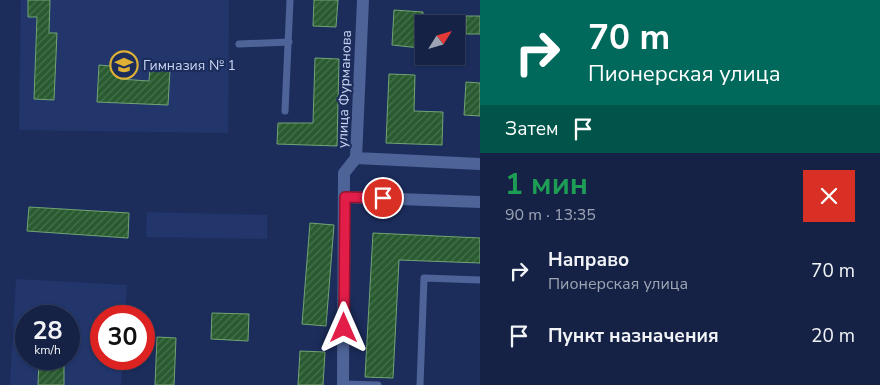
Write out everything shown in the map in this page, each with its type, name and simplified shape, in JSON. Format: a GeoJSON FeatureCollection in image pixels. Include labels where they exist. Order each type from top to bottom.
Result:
{"type":"FeatureCollection","features":[{"type":"Feature","properties":{"kind":"street","name":"улица Фурманова"},"geometry":{"type":"LineString","coordinates":[[343,384],[344,173],[356,158],[363,0]]}},
{"type":"Feature","properties":{"kind":"street"},"geometry":{"type":"LineString","coordinates":[[356,158],[480,164]]}},
{"type":"Feature","properties":{"kind":"street"},"geometry":{"type":"LineString","coordinates":[[345,197],[480,202]]}},
{"type":"Feature","properties":{"kind":"lane"},"geometry":{"type":"LineString","coordinates":[[285,111],[290,0]]}},
{"type":"Feature","properties":{"kind":"lane"},"geometry":{"type":"LineString","coordinates":[[239,44],[288,42]]}},
{"type":"Feature","properties":{"kind":"lane"},"geometry":{"type":"LineString","coordinates":[[420,385],[424,278],[480,280]]}},
{"type":"Feature","properties":{"kind":"lane"},"geometry":{"type":"LineString","coordinates":[[343,384],[378,385]]}},
{"type":"Feature","properties":{"kind":"shaded area","name":"Гимназия № 1"},"geometry":{"type":"Polygon","coordinates":[[[21,0],[229,0],[228,133],[19,130],[21,0]]]}},
{"type":"Feature","properties":{"kind":"shaded area"},"geometry":{"type":"Polygon","coordinates":[[[147,212],[267,215],[267,239],[146,237],[147,212]]]}},
{"type":"Feature","properties":{"kind":"shaded area"},"geometry":{"type":"Polygon","coordinates":[[[16,279],[127,285],[126,305],[90,305],[90,370],[122,370],[121,385],[10,385],[16,279]]]}},
{"type":"Feature","properties":{"kind":"building"},"geometry":{"type":"Polygon","coordinates":[[[28,0],[50,0],[49,33],[57,33],[54,100],[34,99],[37,17],[28,17],[28,0]]]}},
{"type":"Feature","properties":{"kind":"building"},"geometry":{"type":"Polygon","coordinates":[[[314,0],[338,0],[336,27],[313,26],[314,0]]]}},
{"type":"Feature","properties":{"kind":"building"},"geometry":{"type":"Polygon","coordinates":[[[394,10],[423,12],[423,15],[415,15],[415,47],[392,45],[394,10]]]}},
{"type":"Feature","properties":{"kind":"building"},"geometry":{"type":"Polygon","coordinates":[[[466,16],[480,16],[480,34],[466,34],[466,16]]]}},
{"type":"Feature","properties":{"kind":"building"},"geometry":{"type":"Polygon","coordinates":[[[315,58],[339,59],[337,146],[277,144],[278,123],[313,123],[315,58]]]}},
{"type":"Feature","properties":{"kind":"building"},"geometry":{"type":"Polygon","coordinates":[[[99,65],[121,67],[120,79],[149,81],[150,68],[170,69],[168,105],[97,102],[99,65]]]}},
{"type":"Feature","properties":{"kind":"building"},"geometry":{"type":"Polygon","coordinates":[[[389,74],[415,75],[414,111],[443,112],[442,145],[386,143],[389,74]]]}},
{"type":"Feature","properties":{"kind":"building"},"geometry":{"type":"Polygon","coordinates":[[[466,82],[480,83],[480,116],[464,115],[466,82]]]}},
{"type":"Feature","properties":{"kind":"building"},"geometry":{"type":"Polygon","coordinates":[[[29,207],[129,213],[128,238],[27,231],[29,207]]]}},
{"type":"Feature","properties":{"kind":"building"},"geometry":{"type":"Polygon","coordinates":[[[310,223],[334,225],[326,326],[302,324],[310,223]]]}},
{"type":"Feature","properties":{"kind":"building"},"geometry":{"type":"Polygon","coordinates":[[[373,233],[480,238],[480,263],[399,260],[393,378],[365,377],[373,233]]]}},
{"type":"Feature","properties":{"kind":"building"},"geometry":{"type":"Polygon","coordinates":[[[212,313],[249,314],[248,341],[211,339],[212,313]]]}},
{"type":"Feature","properties":{"kind":"building"},"geometry":{"type":"Polygon","coordinates":[[[157,337],[176,338],[174,385],[155,385],[157,337]]]}},
{"type":"Feature","properties":{"kind":"building"},"geometry":{"type":"Polygon","coordinates":[[[300,351],[325,352],[323,385],[298,385],[300,351]]]}},
{"type":"Feature","properties":{"kind":"building"},"geometry":{"type":"Polygon","coordinates":[[[39,370],[64,370],[64,385],[38,385],[39,370]]]}},
{"type":"Feature","properties":{"kind":"place","name":"Гимназия № 1"},"geometry":{"type":"Point","coordinates":[124,65]}},
{"type":"Feature","properties":{"kind":"route"},"geometry":{"type":"LineString","coordinates":[[344,328],[345,197],[383,198]]}}]}
